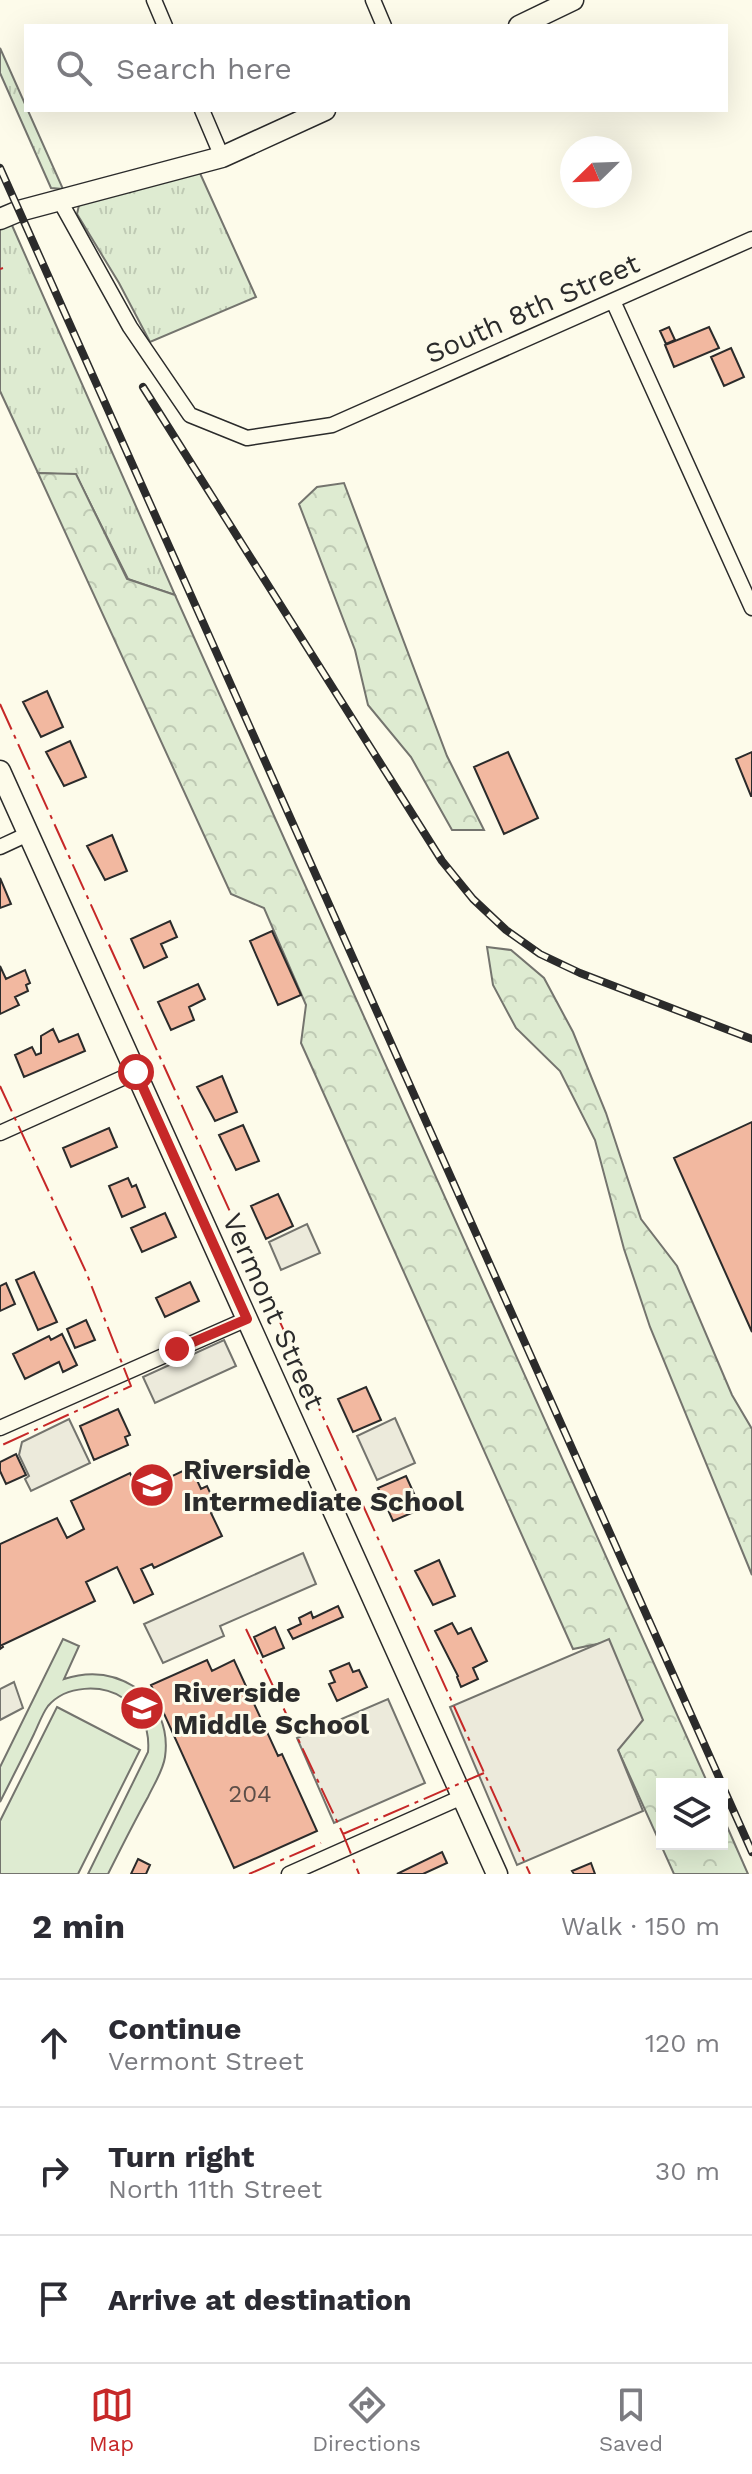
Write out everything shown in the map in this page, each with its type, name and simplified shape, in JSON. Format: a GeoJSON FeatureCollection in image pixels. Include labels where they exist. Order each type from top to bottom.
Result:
{"type":"FeatureCollection","features":[{"type":"Feature","properties":{"kind":"street"},"geometry":{"type":"LineString","coordinates":[[154,0],[164,24]]}},
{"type":"Feature","properties":{"kind":"street"},"geometry":{"type":"LineString","coordinates":[[373,0],[383,24]]}},
{"type":"Feature","properties":{"kind":"street"},"geometry":{"type":"LineString","coordinates":[[523,24],[573,0]]}},
{"type":"Feature","properties":{"kind":"street"},"geometry":{"type":"LineString","coordinates":[[203,112],[222,157]]}},
{"type":"Feature","properties":{"kind":"street"},"geometry":{"type":"LineString","coordinates":[[0,219],[222,157],[321,112]]}},
{"type":"Feature","properties":{"kind":"street","name":"South 8th Street"},"geometry":{"type":"LineString","coordinates":[[60,201],[130,327],[190,415],[247,438],[332,425],[752,239]]}},
{"type":"Feature","properties":{"kind":"street"},"geometry":{"type":"LineString","coordinates":[[613,301],[752,608]]}},
{"type":"Feature","properties":{"kind":"street","name":"Vermont Street"},"geometry":{"type":"LineString","coordinates":[[0,771],[497,1874]]}},
{"type":"Feature","properties":{"kind":"street"},"geometry":{"type":"LineString","coordinates":[[0,847],[28,834]]}},
{"type":"Feature","properties":{"kind":"street"},"geometry":{"type":"LineString","coordinates":[[0,1133],[136,1072]]}},
{"type":"Feature","properties":{"kind":"street"},"geometry":{"type":"LineString","coordinates":[[0,1428],[247,1319]]}},
{"type":"Feature","properties":{"kind":"street"},"geometry":{"type":"LineString","coordinates":[[289,1874],[462,1797]]}},
{"type":"Feature","properties":{"kind":"green space"},"geometry":{"type":"Polygon","coordinates":[[[0,48],[24,102],[24,112],[29,112],[63,189],[51,188],[0,73],[0,48]]]}},
{"type":"Feature","properties":{"kind":"green space"},"geometry":{"type":"Polygon","coordinates":[[[199,171],[256,297],[150,342],[77,214],[79,205],[199,171]]]}},
{"type":"Feature","properties":{"kind":"green space"},"geometry":{"type":"Polygon","coordinates":[[[11,223],[175,595],[128,579],[76,475],[38,473],[0,391],[0,228],[11,223]]]}},
{"type":"Feature","properties":{"kind":"green space"},"geometry":{"type":"Polygon","coordinates":[[[38,473],[76,474],[127,579],[175,595],[705,1778],[656,1778],[656,1834],[618,1750],[607,1642],[573,1649],[301,1043],[306,1005],[264,908],[231,894],[38,473]]]}},
{"type":"Feature","properties":{"kind":"green space"},"geometry":{"type":"Polygon","coordinates":[[[344,483],[447,756],[484,830],[452,830],[411,757],[368,705],[355,650],[299,504],[317,487],[344,483]]]}},
{"type":"Feature","properties":{"kind":"green space"},"geometry":{"type":"Polygon","coordinates":[[[487,947],[511,950],[544,978],[573,1032],[606,1113],[641,1219],[677,1266],[732,1395],[752,1429],[752,1575],[650,1327],[624,1249],[595,1140],[560,1071],[516,1028],[493,985],[487,947]]]}},
{"type":"Feature","properties":{"kind":"green space"},"geometry":{"type":"Polygon","coordinates":[[[63,1639],[79,1646],[64,1679],[100,1675],[127,1682],[143,1693],[156,1708],[165,1737],[162,1767],[108,1874],[88,1874],[148,1752],[148,1736],[143,1722],[123,1698],[105,1690],[84,1689],[56,1699],[44,1713],[0,1802],[0,1767],[63,1639]]]}},
{"type":"Feature","properties":{"kind":"green space"},"geometry":{"type":"Polygon","coordinates":[[[57,1707],[140,1750],[78,1874],[0,1874],[0,1821],[57,1707]]]}},
{"type":"Feature","properties":{"kind":"green space"},"geometry":{"type":"Polygon","coordinates":[[[728,1829],[748,1874],[674,1874],[663,1850],[728,1850],[728,1829]]]}},
{"type":"Feature","properties":{"kind":"shaded area"},"geometry":{"type":"Polygon","coordinates":[[[307,1224],[320,1253],[281,1270],[269,1242],[307,1224]]]}},
{"type":"Feature","properties":{"kind":"shaded area"},"geometry":{"type":"Polygon","coordinates":[[[224,1340],[236,1366],[155,1403],[143,1377],[224,1340]]]}},
{"type":"Feature","properties":{"kind":"shaded area"},"geometry":{"type":"Polygon","coordinates":[[[395,1418],[415,1463],[377,1480],[357,1436],[395,1418]]]}},
{"type":"Feature","properties":{"kind":"shaded area"},"geometry":{"type":"Polygon","coordinates":[[[69,1419],[90,1463],[31,1491],[25,1479],[29,1476],[19,1455],[22,1442],[69,1419]]]}},
{"type":"Feature","properties":{"kind":"shaded area"},"geometry":{"type":"Polygon","coordinates":[[[303,1553],[316,1584],[220,1626],[224,1636],[163,1663],[144,1624],[303,1553]]]}},
{"type":"Feature","properties":{"kind":"shaded area"},"geometry":{"type":"Polygon","coordinates":[[[609,1639],[643,1720],[618,1750],[643,1811],[517,1865],[450,1707],[609,1639]]]}},
{"type":"Feature","properties":{"kind":"shaded area"},"geometry":{"type":"Polygon","coordinates":[[[14,1682],[23,1708],[0,1720],[0,1689],[14,1682]]]}},
{"type":"Feature","properties":{"kind":"shaded area"},"geometry":{"type":"Polygon","coordinates":[[[388,1699],[425,1783],[334,1823],[297,1738],[388,1699]]]}},
{"type":"Feature","properties":{"kind":"building"},"geometry":{"type":"Polygon","coordinates":[[[669,327],[675,340],[666,344],[660,331],[669,327]]]}},
{"type":"Feature","properties":{"kind":"building"},"geometry":{"type":"Polygon","coordinates":[[[709,327],[719,348],[674,367],[665,345],[709,327]]]}},
{"type":"Feature","properties":{"kind":"building"},"geometry":{"type":"Polygon","coordinates":[[[731,348],[744,377],[724,386],[711,357],[731,348]]]}},
{"type":"Feature","properties":{"kind":"building"},"geometry":{"type":"Polygon","coordinates":[[[47,691],[63,727],[41,737],[23,702],[47,691]]]}},
{"type":"Feature","properties":{"kind":"building"},"geometry":{"type":"Polygon","coordinates":[[[70,741],[86,777],[64,786],[46,752],[70,741]]]}},
{"type":"Feature","properties":{"kind":"building"},"geometry":{"type":"Polygon","coordinates":[[[508,752],[538,818],[504,834],[474,767],[508,752]]]}},
{"type":"Feature","properties":{"kind":"building"},"geometry":{"type":"Polygon","coordinates":[[[752,752],[752,796],[751,796],[736,759],[752,752]]]}},
{"type":"Feature","properties":{"kind":"building"},"geometry":{"type":"Polygon","coordinates":[[[112,835],[127,871],[105,880],[87,846],[112,835]]]}},
{"type":"Feature","properties":{"kind":"building"},"geometry":{"type":"Polygon","coordinates":[[[0,878],[11,904],[0,908],[0,878]]]}},
{"type":"Feature","properties":{"kind":"building"},"geometry":{"type":"Polygon","coordinates":[[[170,921],[177,937],[161,944],[167,957],[144,968],[131,939],[170,921]]]}},
{"type":"Feature","properties":{"kind":"building"},"geometry":{"type":"Polygon","coordinates":[[[272,931],[301,995],[278,1005],[250,941],[272,931]]]}},
{"type":"Feature","properties":{"kind":"building"},"geometry":{"type":"Polygon","coordinates":[[[0,966],[6,979],[25,970],[30,983],[26,985],[28,991],[15,997],[19,1005],[0,1014],[0,966]]]}},
{"type":"Feature","properties":{"kind":"building"},"geometry":{"type":"Polygon","coordinates":[[[198,984],[205,999],[189,1007],[194,1020],[171,1030],[158,1002],[198,984]]]}},
{"type":"Feature","properties":{"kind":"building"},"geometry":{"type":"Polygon","coordinates":[[[53,1029],[59,1042],[78,1034],[85,1051],[24,1077],[15,1055],[32,1047],[36,1055],[41,1053],[41,1036],[53,1029]]]}},
{"type":"Feature","properties":{"kind":"building"},"geometry":{"type":"Polygon","coordinates":[[[222,1076],[237,1112],[215,1121],[197,1087],[222,1076]]]}},
{"type":"Feature","properties":{"kind":"building"},"geometry":{"type":"Polygon","coordinates":[[[752,1122],[752,1332],[674,1158],[752,1122]]]}},
{"type":"Feature","properties":{"kind":"building"},"geometry":{"type":"Polygon","coordinates":[[[243,1125],[259,1161],[236,1170],[219,1135],[243,1125]]]}},
{"type":"Feature","properties":{"kind":"building"},"geometry":{"type":"Polygon","coordinates":[[[109,1128],[117,1147],[71,1167],[63,1148],[109,1128]]]}},
{"type":"Feature","properties":{"kind":"building"},"geometry":{"type":"Polygon","coordinates":[[[128,1178],[132,1187],[136,1185],[145,1207],[122,1217],[109,1186],[128,1178]]]}},
{"type":"Feature","properties":{"kind":"building"},"geometry":{"type":"Polygon","coordinates":[[[278,1194],[293,1226],[266,1239],[251,1206],[278,1194]]]}},
{"type":"Feature","properties":{"kind":"building"},"geometry":{"type":"Polygon","coordinates":[[[165,1213],[176,1237],[142,1252],[131,1228],[165,1213]]]}},
{"type":"Feature","properties":{"kind":"building"},"geometry":{"type":"Polygon","coordinates":[[[34,1272],[57,1322],[38,1330],[16,1280],[34,1272]]]}},
{"type":"Feature","properties":{"kind":"building"},"geometry":{"type":"Polygon","coordinates":[[[190,1282],[199,1301],[165,1317],[156,1298],[190,1282]]]}},
{"type":"Feature","properties":{"kind":"building"},"geometry":{"type":"Polygon","coordinates":[[[6,1283],[15,1304],[0,1311],[0,1286],[6,1283]]]}},
{"type":"Feature","properties":{"kind":"building"},"geometry":{"type":"Polygon","coordinates":[[[86,1320],[95,1340],[75,1348],[67,1329],[86,1320]]]}},
{"type":"Feature","properties":{"kind":"building"},"geometry":{"type":"Polygon","coordinates":[[[62,1334],[77,1365],[63,1372],[59,1362],[25,1379],[13,1354],[49,1336],[51,1340],[62,1334]]]}},
{"type":"Feature","properties":{"kind":"building"},"geometry":{"type":"Polygon","coordinates":[[[366,1387],[381,1420],[353,1432],[338,1399],[366,1387]]]}},
{"type":"Feature","properties":{"kind":"building"},"geometry":{"type":"Polygon","coordinates":[[[118,1409],[130,1435],[125,1437],[128,1445],[94,1460],[80,1426],[118,1409]]]}},
{"type":"Feature","properties":{"kind":"building"},"geometry":{"type":"Polygon","coordinates":[[[16,1454],[26,1475],[6,1484],[0,1462],[16,1454]]]}},
{"type":"Feature","properties":{"kind":"building","name":"Riverside Intermediate School"},"geometry":{"type":"Polygon","coordinates":[[[191,1467],[201,1489],[207,1486],[218,1510],[211,1513],[222,1536],[154,1568],[152,1564],[141,1569],[153,1594],[134,1603],[117,1567],[86,1582],[95,1601],[2,1645],[0,1649],[0,1544],[57,1518],[67,1538],[84,1529],[71,1501],[130,1473],[139,1492],[191,1467]]]}},
{"type":"Feature","properties":{"kind":"building"},"geometry":{"type":"Polygon","coordinates":[[[406,1476],[421,1509],[393,1521],[378,1488],[406,1476]]]}},
{"type":"Feature","properties":{"kind":"building"},"geometry":{"type":"Polygon","coordinates":[[[439,1560],[455,1596],[433,1605],[415,1571],[439,1560]]]}},
{"type":"Feature","properties":{"kind":"building"},"geometry":{"type":"Polygon","coordinates":[[[338,1606],[343,1617],[293,1639],[288,1630],[301,1624],[299,1618],[311,1612],[313,1618],[338,1606]]]}},
{"type":"Feature","properties":{"kind":"building"},"geometry":{"type":"Polygon","coordinates":[[[452,1623],[458,1634],[471,1628],[487,1661],[473,1668],[478,1679],[461,1687],[435,1631],[452,1623]]]}},
{"type":"Feature","properties":{"kind":"building"},"geometry":{"type":"Polygon","coordinates":[[[275,1627],[284,1648],[263,1657],[254,1637],[275,1627]]]}},
{"type":"Feature","properties":{"kind":"building","name":"Riverside Middle School"},"geometry":{"type":"Polygon","coordinates":[[[207,1660],[212,1671],[234,1660],[317,1831],[234,1868],[151,1685],[207,1660]]]}},
{"type":"Feature","properties":{"kind":"building"},"geometry":{"type":"Polygon","coordinates":[[[349,1663],[353,1672],[359,1670],[367,1687],[337,1701],[329,1684],[335,1682],[330,1671],[349,1663]]]}},
{"type":"Feature","properties":{"kind":"building"},"geometry":{"type":"Polygon","coordinates":[[[442,1852],[447,1863],[423,1874],[397,1874],[442,1852]]]}},
{"type":"Feature","properties":{"kind":"building"},"geometry":{"type":"Polygon","coordinates":[[[138,1859],[150,1865],[146,1874],[131,1874],[138,1859]]]}},
{"type":"Feature","properties":{"kind":"building"},"geometry":{"type":"Polygon","coordinates":[[[591,1863],[595,1874],[574,1874],[572,1871],[591,1863]]]}},
{"type":"Feature","properties":{"kind":"railway"},"geometry":{"type":"LineString","coordinates":[[0,168],[719,1778]]}},
{"type":"Feature","properties":{"kind":"railway"},"geometry":{"type":"LineString","coordinates":[[143,387],[442,861],[473,899],[506,930],[540,954],[580,973],[752,1039]]}},
{"type":"Feature","properties":{"kind":"railway"},"geometry":{"type":"LineString","coordinates":[[728,1798],[752,1852]]}},
{"type":"Feature","properties":{"kind":"power"},"geometry":{"type":"LineString","coordinates":[[0,704],[530,1874]]}},
{"type":"Feature","properties":{"kind":"power"},"geometry":{"type":"LineString","coordinates":[[0,1086],[86,1272],[131,1386],[0,1446]]}},
{"type":"Feature","properties":{"kind":"power"},"geometry":{"type":"LineString","coordinates":[[246,1629],[359,1874]]}},
{"type":"Feature","properties":{"kind":"power"},"geometry":{"type":"LineString","coordinates":[[343,1834],[484,1773]]}},
{"type":"Feature","properties":{"kind":"power"},"geometry":{"type":"LineString","coordinates":[[249,1874],[321,1843]]}},
{"type":"Feature","properties":{"kind":"place","name":"Riverside Intermediate School"},"geometry":{"type":"Point","coordinates":[152,1485]}},
{"type":"Feature","properties":{"kind":"place","name":"Riverside Middle School"},"geometry":{"type":"Point","coordinates":[142,1708]}},
{"type":"Feature","properties":{"kind":"route"},"geometry":{"type":"LineString","coordinates":[[136,1072],[247,1319],[177,1349]]}}]}
